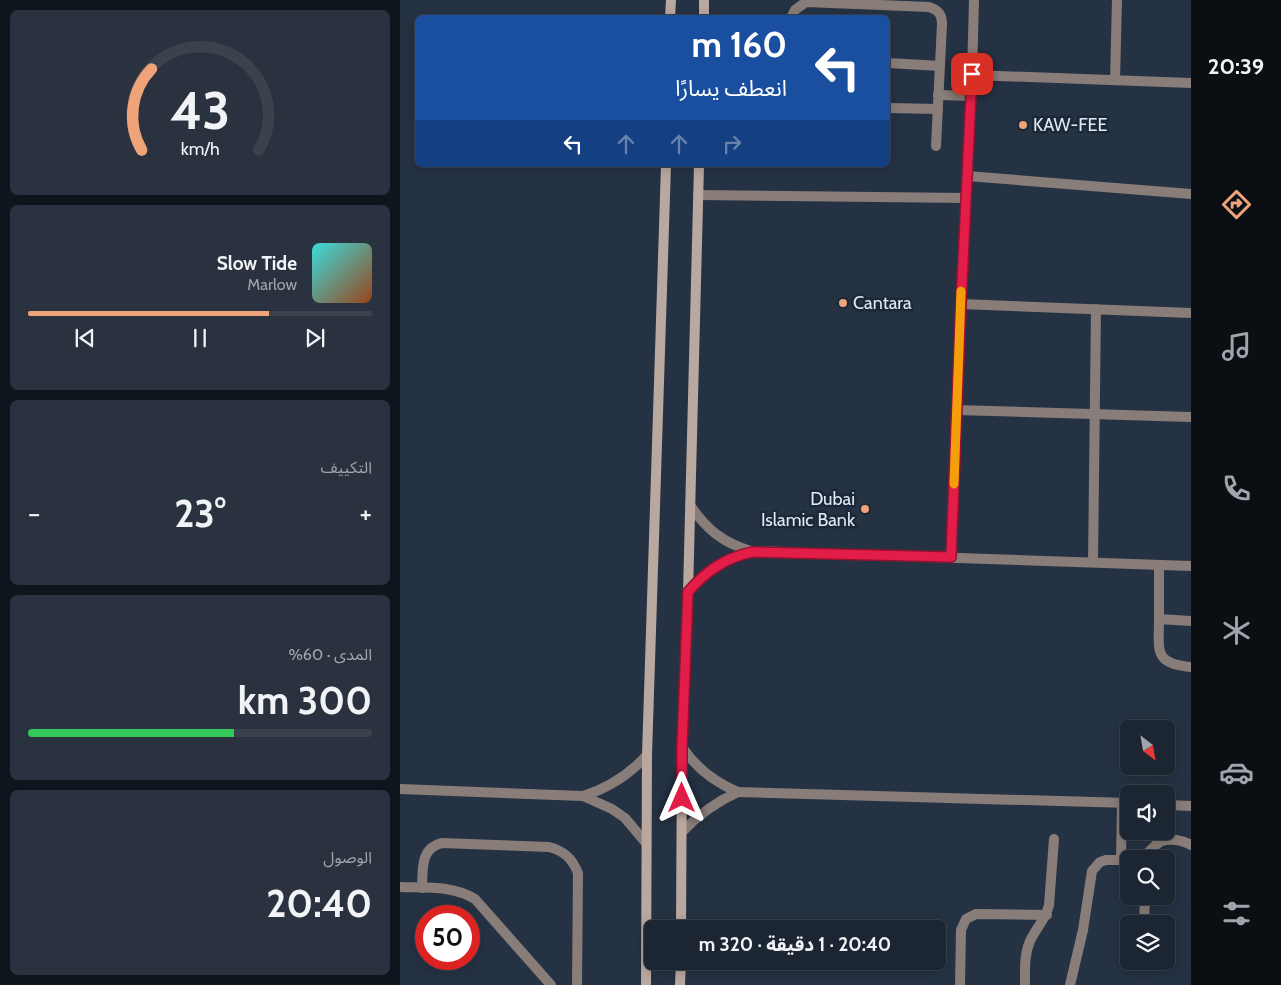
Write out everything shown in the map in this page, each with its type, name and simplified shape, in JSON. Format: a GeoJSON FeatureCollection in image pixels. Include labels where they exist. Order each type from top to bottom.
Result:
{"type":"FeatureCollection","features":[{"type":"Feature","properties":{"kind":"main road"},"geometry":{"type":"LineString","coordinates":[[670,15],[671,0]]}},
{"type":"Feature","properties":{"kind":"main road"},"geometry":{"type":"LineString","coordinates":[[704,0],[704,15]]}},
{"type":"Feature","properties":{"kind":"main road"},"geometry":{"type":"LineString","coordinates":[[646,985],[647,755],[666,167]]}},
{"type":"Feature","properties":{"kind":"main road"},"geometry":{"type":"LineString","coordinates":[[681,920],[682,747],[699,167]]}},
{"type":"Feature","properties":{"kind":"main road"},"geometry":{"type":"LineString","coordinates":[[680,985],[681,970]]}},
{"type":"Feature","properties":{"kind":"street"},"geometry":{"type":"LineString","coordinates":[[951,557],[974,0]]}},
{"type":"Feature","properties":{"kind":"street"},"geometry":{"type":"LineString","coordinates":[[1115,80],[1116,0]]}},
{"type":"Feature","properties":{"kind":"street"},"geometry":{"type":"LineString","coordinates":[[792,15],[795,10],[806,2],[934,8],[938,11],[942,19],[936,146]]}},
{"type":"Feature","properties":{"kind":"street"},"geometry":{"type":"LineString","coordinates":[[890,64],[940,66]]}},
{"type":"Feature","properties":{"kind":"street"},"geometry":{"type":"LineString","coordinates":[[972,74],[1191,83]]}},
{"type":"Feature","properties":{"kind":"street"},"geometry":{"type":"LineString","coordinates":[[938,95],[971,96]]}},
{"type":"Feature","properties":{"kind":"street"},"geometry":{"type":"LineString","coordinates":[[890,108],[938,110]]}},
{"type":"Feature","properties":{"kind":"street"},"geometry":{"type":"LineString","coordinates":[[967,176],[1191,194]]}},
{"type":"Feature","properties":{"kind":"street"},"geometry":{"type":"LineString","coordinates":[[698,195],[966,198]]}},
{"type":"Feature","properties":{"kind":"street"},"geometry":{"type":"LineString","coordinates":[[961,304],[1191,313]]}},
{"type":"Feature","properties":{"kind":"street"},"geometry":{"type":"LineString","coordinates":[[1093,562],[1096,310]]}},
{"type":"Feature","properties":{"kind":"street"},"geometry":{"type":"LineString","coordinates":[[957,410],[1191,417]]}},
{"type":"Feature","properties":{"kind":"street"},"geometry":{"type":"LineString","coordinates":[[690,505],[699,518],[716,535],[736,547],[752,552]]}},
{"type":"Feature","properties":{"kind":"street"},"geometry":{"type":"LineString","coordinates":[[688,592],[709,570],[736,555],[752,552],[1191,566]]}},
{"type":"Feature","properties":{"kind":"street"},"geometry":{"type":"LineString","coordinates":[[1160,564],[1160,648],[1164,659],[1175,666],[1191,666]]}},
{"type":"Feature","properties":{"kind":"street"},"geometry":{"type":"LineString","coordinates":[[1159,619],[1191,621]]}},
{"type":"Feature","properties":{"kind":"street"},"geometry":{"type":"LineString","coordinates":[[682,747],[700,769],[724,786],[738,792],[1120,803]]}},
{"type":"Feature","properties":{"kind":"street"},"geometry":{"type":"LineString","coordinates":[[582,796],[612,785],[637,767],[647,755]]}},
{"type":"Feature","properties":{"kind":"street"},"geometry":{"type":"LineString","coordinates":[[400,789],[582,796],[612,809],[631,824],[646,843]]}},
{"type":"Feature","properties":{"kind":"street"},"geometry":{"type":"LineString","coordinates":[[682,832],[702,812],[738,792]]}},
{"type":"Feature","properties":{"kind":"street"},"geometry":{"type":"LineString","coordinates":[[1175,805],[1191,806]]}},
{"type":"Feature","properties":{"kind":"street"},"geometry":{"type":"LineString","coordinates":[[1025,985],[1026,951],[1035,932],[1047,915],[1049,905],[1054,839]]}},
{"type":"Feature","properties":{"kind":"street"},"geometry":{"type":"LineString","coordinates":[[1150,850],[1163,840],[1184,841],[1191,846]]}},
{"type":"Feature","properties":{"kind":"street"},"geometry":{"type":"LineString","coordinates":[[422,888],[423,860],[426,853],[436,844],[442,842],[549,847],[559,850],[571,859],[578,873],[577,985]]}},
{"type":"Feature","properties":{"kind":"street"},"geometry":{"type":"LineString","coordinates":[[1070,985],[1083,930],[1092,871],[1100,862],[1120,860]]}},
{"type":"Feature","properties":{"kind":"street"},"geometry":{"type":"LineString","coordinates":[[400,887],[457,890],[475,899],[551,985]]}},
{"type":"Feature","properties":{"kind":"street"},"geometry":{"type":"LineString","coordinates":[[960,985],[961,930],[966,919],[976,914],[1047,915]]}},
{"type":"Feature","properties":{"kind":"slow traffic"},"geometry":{"type":"LineString","coordinates":[[954,484],[961,291]]}},
{"type":"Feature","properties":{"kind":"place","name":"KAW-FEE"},"geometry":{"type":"Point","coordinates":[1023,125]}},
{"type":"Feature","properties":{"kind":"place","name":"Cantara"},"geometry":{"type":"Point","coordinates":[843,303]}},
{"type":"Feature","properties":{"kind":"place","name":"Dubai Islamic Bank"},"geometry":{"type":"Point","coordinates":[865,509]}},
{"type":"Feature","properties":{"kind":"route"},"geometry":{"type":"LineString","coordinates":[[682,798],[688,592],[709,570],[736,555],[752,552],[951,557],[972,74]]}}]}
